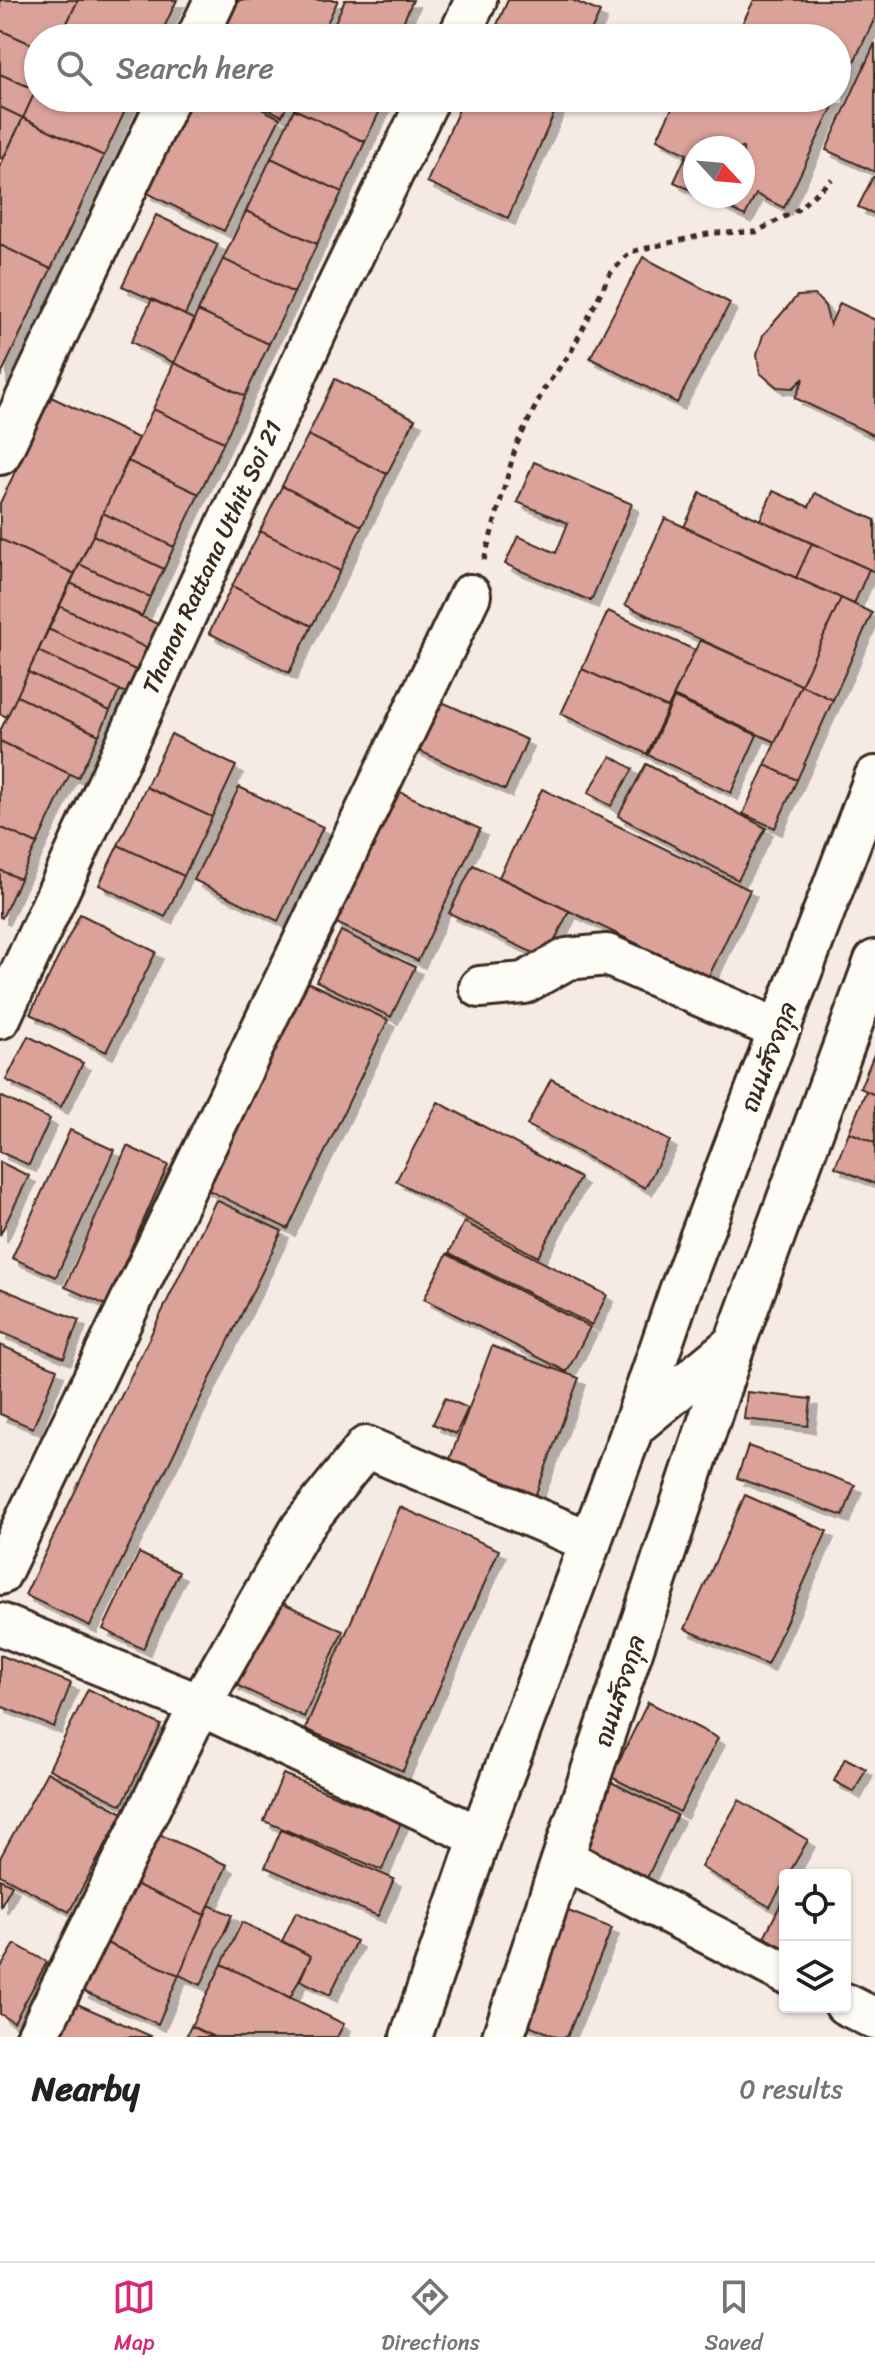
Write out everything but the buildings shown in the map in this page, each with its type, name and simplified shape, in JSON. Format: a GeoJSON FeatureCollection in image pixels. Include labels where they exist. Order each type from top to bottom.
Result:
{"type":"FeatureCollection","features":[{"type":"Feature","properties":{"kind":"street"},"geometry":{"type":"LineString","coordinates":[[204,24],[215,0]]}},
{"type":"Feature","properties":{"kind":"street"},"geometry":{"type":"LineString","coordinates":[[465,24],[476,0]]}},
{"type":"Feature","properties":{"kind":"street"},"geometry":{"type":"LineString","coordinates":[[0,454],[162,112]]}},
{"type":"Feature","properties":{"kind":"street","name":"Thanon Rattana Uthit Soi 21"},"geometry":{"type":"LineString","coordinates":[[0,1018],[321,321],[422,112]]}},
{"type":"Feature","properties":{"kind":"street"},"geometry":{"type":"LineString","coordinates":[[0,1574],[470,595]]}},
{"type":"Feature","properties":{"kind":"street","name":"ถนนสัจจกุล"},"geometry":{"type":"LineString","coordinates":[[411,2037],[480,1837],[633,1428],[680,1291],[875,777]]}},
{"type":"Feature","properties":{"kind":"street"},"geometry":{"type":"LineString","coordinates":[[480,987],[524,983],[567,959],[607,955],[779,1030]]}},
{"type":"Feature","properties":{"kind":"street","name":"ถนนสัจจกุล"},"geometry":{"type":"LineString","coordinates":[[503,2037],[735,1343],[875,961]]}},
{"type":"Feature","properties":{"kind":"street","name":"ถนนสัจจกุล"},"geometry":{"type":"LineString","coordinates":[[633,1428],[735,1343]]}},
{"type":"Feature","properties":{"kind":"street"},"geometry":{"type":"LineString","coordinates":[[37,2037],[200,1705],[302,1527],[366,1447],[591,1542]]}},
{"type":"Feature","properties":{"kind":"street"},"geometry":{"type":"LineString","coordinates":[[0,1624],[200,1705],[480,1837]]}},
{"type":"Feature","properties":{"kind":"street"},"geometry":{"type":"LineString","coordinates":[[564,1859],[779,1970]]}},
{"type":"Feature","properties":{"kind":"path"},"geometry":{"type":"LineString","coordinates":[[470,595],[501,510],[516,446],[544,389],[571,352],[610,274],[630,252],[666,241],[712,233],[756,232],[797,210],[832,179]]}}]}
